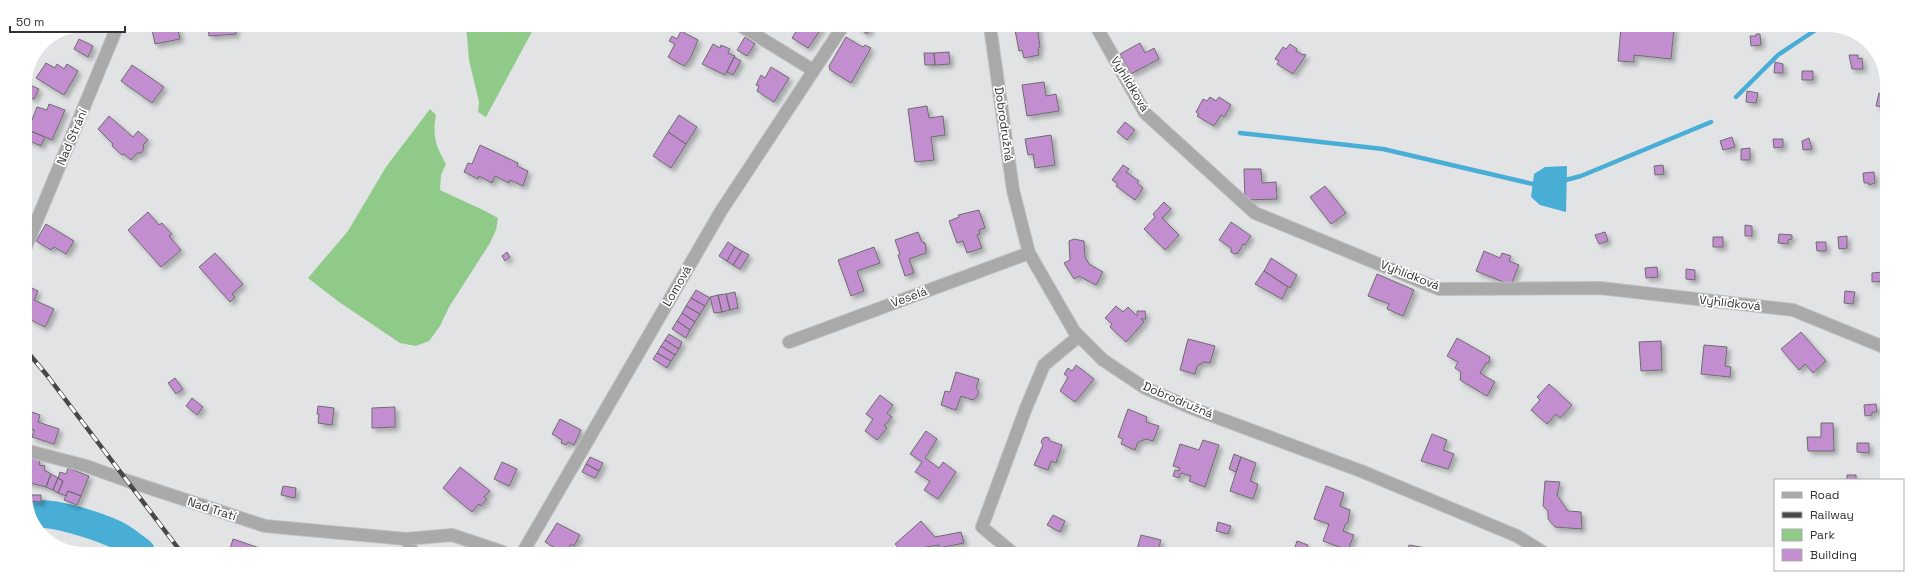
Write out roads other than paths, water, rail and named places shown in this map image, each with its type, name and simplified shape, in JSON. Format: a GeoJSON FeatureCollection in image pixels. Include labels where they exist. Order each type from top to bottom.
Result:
{"type":"FeatureCollection","features":[{"type":"Feature","properties":{"kind":"street","name":"Nad Strání"},"geometry":{"type":"LineString","coordinates":[[32,232],[115,32]]}},
{"type":"Feature","properties":{"kind":"street"},"geometry":{"type":"LineString","coordinates":[[751,32],[813,70]]}},
{"type":"Feature","properties":{"kind":"street","name":"Lomová"},"geometry":{"type":"LineString","coordinates":[[526,547],[721,210],[839,32]]}},
{"type":"Feature","properties":{"kind":"street","name":"Dobrodružná"},"geometry":{"type":"LineString","coordinates":[[991,32],[1013,190],[1029,252],[1074,331],[1103,360],[1145,388],[1194,409],[1361,471],[1517,536],[1535,547]]}},
{"type":"Feature","properties":{"kind":"street","name":"Vyhlídková"},"geometry":{"type":"LineString","coordinates":[[1099,32],[1144,113],[1255,213],[1439,289],[1600,288],[1793,310],[1880,346]]}},
{"type":"Feature","properties":{"kind":"street","name":"Veselá"},"geometry":{"type":"LineString","coordinates":[[789,342],[1029,252]]}},
{"type":"Feature","properties":{"kind":"street"},"geometry":{"type":"LineString","coordinates":[[1006,547],[982,527],[1026,408],[1044,365],[1079,336]]}},
{"type":"Feature","properties":{"kind":"street","name":"Nad Tratí"},"geometry":{"type":"LineString","coordinates":[[32,452],[86,466],[265,526],[406,539],[452,535],[488,547]]}},
{"type":"Feature","properties":{"kind":"street"},"geometry":{"type":"LineString","coordinates":[[406,539],[410,547]]}},
{"type":"Feature","properties":{"kind":"water"},"geometry":{"type":"Polygon","coordinates":[[[1567,166],[1566,212],[1540,205],[1531,197],[1534,174],[1545,167],[1567,166]]]}},
{"type":"Feature","properties":{"kind":"waterway"},"geometry":{"type":"LineString","coordinates":[[1736,97],[1778,55],[1812,32]]}},
{"type":"Feature","properties":{"kind":"waterway"},"geometry":{"type":"LineString","coordinates":[[1562,181],[1581,176],[1711,122]]}},
{"type":"Feature","properties":{"kind":"waterway"},"geometry":{"type":"LineString","coordinates":[[1240,133],[1383,149],[1537,185]]}},
{"type":"Feature","properties":{"kind":"waterway"},"geometry":{"type":"LineString","coordinates":[[36,515],[62,517],[97,527],[118,536],[134,547]]}},
{"type":"Feature","properties":{"kind":"railway"},"geometry":{"type":"LineString","coordinates":[[32,357],[177,547]]}}]}
